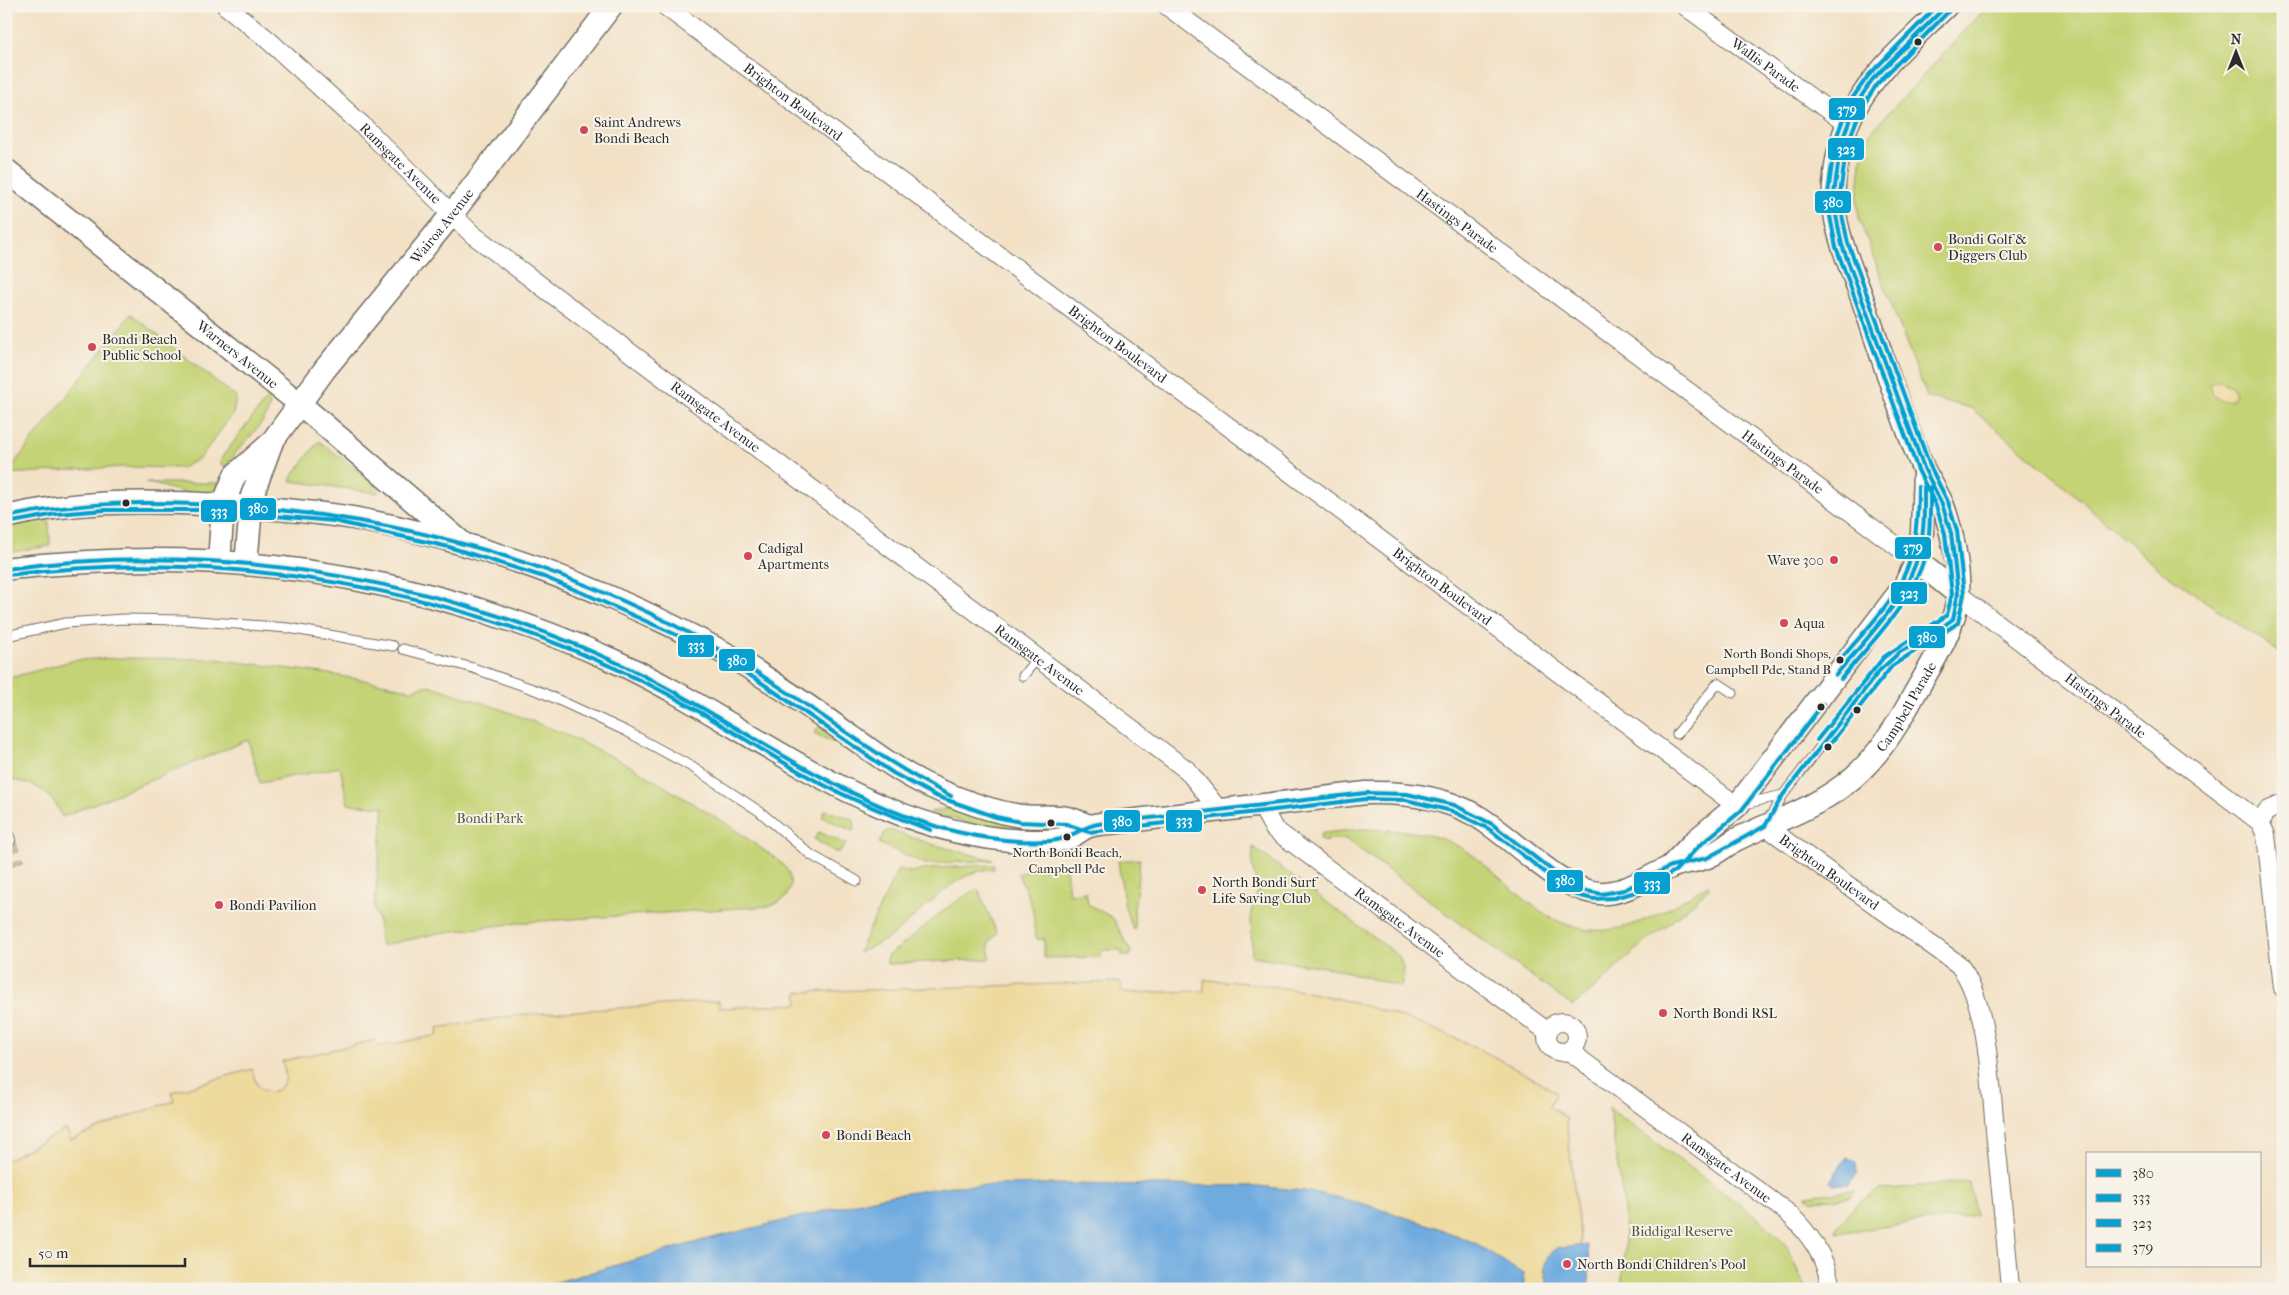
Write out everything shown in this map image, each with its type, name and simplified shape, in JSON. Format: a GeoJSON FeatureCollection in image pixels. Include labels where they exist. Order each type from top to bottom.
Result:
{"type":"FeatureCollection","features":[{"type":"Feature","properties":{"kind":"street","name":"Ramsgate Avenue"},"geometry":{"type":"LineString","coordinates":[[226,6],[267,39],[362,125],[472,234],[1187,770],[1219,810]]}},
{"type":"Feature","properties":{"kind":"street","name":"Wairoa Avenue"},"geometry":{"type":"LineString","coordinates":[[219,562],[223,505],[235,475],[271,443],[325,369],[452,214],[611,6]]}},
{"type":"Feature","properties":{"kind":"street","name":"Brighton Boulevard"},"geometry":{"type":"LineString","coordinates":[[665,6],[1737,806],[1958,964],[1970,982],[1978,1006],[1986,1047],[2010,1289]]}},
{"type":"Feature","properties":{"kind":"street","name":"Hastings Parade"},"geometry":{"type":"LineString","coordinates":[[1167,6],[1917,561],[2260,822]]}},
{"type":"Feature","properties":{"kind":"street","name":"Wallis Parade"},"geometry":{"type":"LineString","coordinates":[[1685,6],[1847,124]]}},
{"type":"Feature","properties":{"kind":"street"},"geometry":{"type":"LineString","coordinates":[[1924,468],[1836,222],[1834,182],[1841,142],[1854,106],[1872,80],[1946,6]]}},
{"type":"Feature","properties":{"kind":"street","name":"Warners Avenue"},"geometry":{"type":"LineString","coordinates":[[6,170],[300,404],[465,545]]}},
{"type":"Feature","properties":{"kind":"street","name":"Wairoa Avenue"},"geometry":{"type":"LineString","coordinates":[[246,564],[252,496],[271,443]]}},
{"type":"Feature","properties":{"kind":"street","name":"Campbell Parade"},"geometry":{"type":"LineString","coordinates":[[1671,866],[1696,841],[1737,806],[1890,606],[1917,561],[1922,533],[1924,468]]}},
{"type":"Feature","properties":{"kind":"street","name":"Campbell Parade"},"geometry":{"type":"LineString","coordinates":[[6,569],[34,565],[157,559],[246,564],[339,575],[395,586],[542,630],[656,681],[836,784],[887,808],[948,829],[986,838],[1041,841],[1066,839],[1089,826],[1366,793],[1407,794],[1439,800],[1485,820],[1568,884],[1594,893],[1624,890],[1671,866],[1707,858],[1765,826],[1808,808],[1850,781],[1871,762],[1890,738],[1942,644],[1953,619],[1958,594],[1951,533],[1942,504],[1924,468]]}},
{"type":"Feature","properties":{"kind":"street","name":"Campbell Parade"},"geometry":{"type":"LineString","coordinates":[[6,517],[44,509],[121,502],[223,505],[351,518],[465,545],[516,561],[594,590],[670,624],[731,657],[800,700],[892,766],[925,784],[959,799],[990,809],[1021,816],[1066,818],[1089,826]]}},
{"type":"Feature","properties":{"kind":"street"},"geometry":{"type":"LineString","coordinates":[[2283,804],[2267,811],[2260,822],[2266,835],[2283,988]]}},
{"type":"Feature","properties":{"kind":"street","name":"Ramsgate Avenue"},"geometry":{"type":"LineString","coordinates":[[1261,806],[1274,829],[1548,1032]]}},
{"type":"Feature","properties":{"kind":"street"},"geometry":{"type":"LineString","coordinates":[[1558,1023],[1567,1023],[1574,1028],[1577,1041],[1569,1051],[1559,1052],[1550,1047],[1548,1032],[1558,1023]]}},
{"type":"Feature","properties":{"kind":"street","name":"Ramsgate Avenue"},"geometry":{"type":"LineString","coordinates":[[1569,1051],[1788,1213],[1804,1228],[1820,1250],[1831,1289]]}},
{"type":"Feature","properties":{"kind":"lane"},"geometry":{"type":"LineString","coordinates":[[6,636],[66,623],[123,619],[186,620],[288,628],[393,646]]}},
{"type":"Feature","properties":{"kind":"lane"},"geometry":{"type":"LineString","coordinates":[[1765,826],[1783,795],[1880,670],[1900,652],[1928,637],[1953,619]]}},
{"type":"Feature","properties":{"kind":"lane"},"geometry":{"type":"LineString","coordinates":[[403,649],[473,668],[541,692],[626,731],[692,767],[759,811],[811,855],[857,881]]}},
{"type":"Feature","properties":{"kind":"lane"},"geometry":{"type":"LineString","coordinates":[[1024,676],[1038,657]]}},
{"type":"Feature","properties":{"kind":"lane"},"geometry":{"type":"LineString","coordinates":[[1677,734],[1718,683],[1733,693]]}},
{"type":"Feature","properties":{"kind":"lane"},"geometry":{"type":"LineString","coordinates":[[1737,806],[1783,795]]}},
{"type":"Feature","properties":{"kind":"green space"},"geometry":{"type":"Polygon","coordinates":[[[1988,6],[2283,6],[2283,655],[2159,569],[2059,481],[1971,408],[1927,397],[1859,219],[1857,202],[1861,162],[1870,133],[1988,6]]]}},
{"type":"Feature","properties":{"kind":"green space"},"geometry":{"type":"Polygon","coordinates":[[[131,314],[236,397],[233,414],[200,458],[182,468],[124,467],[6,474],[131,314]]]}},
{"type":"Feature","properties":{"kind":"green space"},"geometry":{"type":"Polygon","coordinates":[[[269,396],[270,405],[267,414],[255,432],[239,449],[228,465],[222,466],[220,463],[222,457],[269,396]]]}},
{"type":"Feature","properties":{"kind":"green space"},"geometry":{"type":"Polygon","coordinates":[[[319,441],[379,487],[378,493],[291,481],[291,478],[319,441]]]}},
{"type":"Feature","properties":{"kind":"green space"},"geometry":{"type":"Polygon","coordinates":[[[145,483],[222,483],[219,488],[210,492],[192,494],[145,483]]]}},
{"type":"Feature","properties":{"kind":"green space"},"geometry":{"type":"Polygon","coordinates":[[[39,519],[49,521],[50,546],[6,553],[6,526],[39,519]]]}},
{"type":"Feature","properties":{"kind":"green space","name":"Bondi Park"},"geometry":{"type":"Polygon","coordinates":[[[118,658],[215,659],[323,673],[410,690],[429,685],[498,708],[560,732],[629,765],[725,823],[778,860],[789,872],[791,885],[786,897],[771,906],[526,922],[439,933],[381,946],[374,910],[384,807],[348,804],[340,767],[260,783],[248,740],[62,817],[53,801],[40,789],[24,782],[6,780],[6,679],[75,660],[118,658]]]}},
{"type":"Feature","properties":{"kind":"green space"},"geometry":{"type":"Polygon","coordinates":[[[820,726],[843,744],[830,741],[814,733],[820,726]]]}},
{"type":"Feature","properties":{"kind":"green space"},"geometry":{"type":"Polygon","coordinates":[[[954,807],[997,820],[1024,825],[1070,828],[1038,832],[984,828],[930,812],[954,807]]]}},
{"type":"Feature","properties":{"kind":"green space"},"geometry":{"type":"Polygon","coordinates":[[[825,810],[853,819],[855,824],[853,831],[822,817],[825,810]]]}},
{"type":"Feature","properties":{"kind":"green space"},"geometry":{"type":"Polygon","coordinates":[[[1362,829],[1410,832],[1445,840],[1473,856],[1522,897],[1547,915],[1571,926],[1593,930],[1615,929],[1637,923],[1660,913],[1708,885],[1709,888],[1572,1006],[1346,839],[1328,839],[1327,842],[1321,840],[1320,835],[1324,833],[1362,829]]]}},
{"type":"Feature","properties":{"kind":"green space"},"geometry":{"type":"Polygon","coordinates":[[[890,830],[931,844],[993,860],[925,864],[879,843],[885,832],[890,830]]]}},
{"type":"Feature","properties":{"kind":"green space"},"geometry":{"type":"Polygon","coordinates":[[[819,832],[846,844],[840,852],[835,852],[814,839],[819,832]]]}},
{"type":"Feature","properties":{"kind":"green space"},"geometry":{"type":"Polygon","coordinates":[[[1253,847],[1399,956],[1404,970],[1401,987],[1337,969],[1252,956],[1251,911],[1258,890],[1252,866],[1253,847]]]}},
{"type":"Feature","properties":{"kind":"green space"},"geometry":{"type":"Polygon","coordinates":[[[1140,859],[1134,911],[1135,929],[1133,929],[1125,908],[1118,861],[1140,859]]]}},
{"type":"Feature","properties":{"kind":"green space"},"geometry":{"type":"Polygon","coordinates":[[[994,865],[994,869],[966,876],[953,884],[891,936],[858,953],[898,869],[911,872],[937,868],[994,865]]]}},
{"type":"Feature","properties":{"kind":"green space"},"geometry":{"type":"Polygon","coordinates":[[[1066,868],[1069,894],[1086,892],[1088,904],[1113,918],[1131,952],[1130,956],[1122,956],[1122,950],[1101,950],[1101,957],[1044,958],[1044,938],[1038,940],[1036,936],[1032,907],[1018,874],[1035,869],[1066,868]]]}},
{"type":"Feature","properties":{"kind":"green space"},"geometry":{"type":"Polygon","coordinates":[[[978,889],[997,933],[989,942],[990,959],[887,964],[887,956],[954,903],[978,889]]]}},
{"type":"Feature","properties":{"kind":"green space","name":"Biddigal Reserve"},"geometry":{"type":"Polygon","coordinates":[[[1609,1108],[1762,1221],[1786,1245],[1806,1289],[1621,1289],[1625,1252],[1624,1207],[1609,1108]]]}},
{"type":"Feature","properties":{"kind":"green space"},"geometry":{"type":"Polygon","coordinates":[[[1969,1181],[1976,1215],[1836,1233],[1837,1226],[1856,1205],[1879,1190],[1969,1181]]]}},
{"type":"Feature","properties":{"kind":"green space"},"geometry":{"type":"Polygon","coordinates":[[[1855,1190],[1850,1197],[1814,1201],[1806,1196],[1855,1190]]]}},
{"type":"Feature","properties":{"kind":"sand"},"geometry":{"type":"Polygon","coordinates":[[[2219,381],[2232,386],[2235,394],[2233,400],[2221,401],[2213,395],[2210,384],[2219,381]]]}},
{"type":"Feature","properties":{"kind":"sand","name":"Bondi Beach"},"geometry":{"type":"Polygon","coordinates":[[[1204,980],[1297,990],[1343,1000],[1388,1013],[1475,1047],[1557,1093],[1549,1106],[1566,1118],[1581,1246],[1558,1248],[1544,1268],[1549,1289],[1525,1289],[1523,1274],[1475,1243],[1435,1227],[1364,1204],[1313,1192],[1258,1186],[1046,1184],[882,1197],[708,1239],[533,1289],[6,1289],[6,1160],[66,1129],[71,1140],[121,1119],[174,1101],[172,1092],[252,1069],[260,1088],[267,1091],[276,1090],[283,1084],[285,1078],[282,1061],[376,1040],[377,1047],[438,1035],[437,1028],[519,1015],[719,1001],[720,1008],[798,1004],[798,992],[1121,982],[1122,993],[1204,991],[1204,980]]]}},
{"type":"Feature","properties":{"kind":"water"},"geometry":{"type":"Polygon","coordinates":[[[1847,1157],[1856,1162],[1857,1173],[1849,1184],[1834,1184],[1830,1181],[1847,1157]]]}},
{"type":"Feature","properties":{"kind":"water"},"geometry":{"type":"Polygon","coordinates":[[[1046,1184],[1258,1186],[1313,1192],[1364,1204],[1435,1227],[1475,1243],[1523,1274],[1525,1289],[533,1289],[708,1239],[882,1197],[950,1186],[1046,1184]]]}},
{"type":"Feature","properties":{"kind":"water","name":"North Bondi Children's Pool"},"geometry":{"type":"Polygon","coordinates":[[[1588,1245],[1590,1289],[1549,1289],[1544,1268],[1548,1255],[1558,1248],[1588,1245]]]}},
{"type":"Feature","properties":{"kind":"tunnel"},"geometry":{"type":"LineString","coordinates":[[8,840],[18,864]]}},
{"type":"Feature","properties":{"kind":"transit line","name":"379"},"geometry":{"type":"LineString","coordinates":[[1817,740],[1884,657],[1947,615],[1952,594],[1945,534],[1936,506],[1918,470],[1836,247],[1827,201],[1835,141],[1849,103],[1868,76],[1937,6]]}},
{"type":"Feature","properties":{"kind":"transit line","name":"380"},"geometry":{"type":"LineString","coordinates":[[6,569],[83,561],[160,559],[238,563],[315,572],[391,586],[466,606],[540,631],[611,660],[664,686],[822,778],[877,804],[932,825],[990,838],[1050,841],[1063,838],[1098,824],[1366,793],[1407,794],[1454,805],[1492,824],[1576,889],[1602,894],[1624,890],[1671,866],[1707,858],[1765,826],[1783,795],[1880,670],[1900,652],[1928,637],[1953,619],[1958,594],[1951,533],[1942,504],[1924,468],[1842,245],[1833,201],[1841,143],[1855,106],[1872,80],[1946,6]]}},
{"type":"Feature","properties":{"kind":"transit line","name":"323"},"geometry":{"type":"LineString","coordinates":[[1827,748],[1892,666],[1958,623],[1964,594],[1957,531],[1948,502],[1930,466],[1848,243],[1839,201],[1847,145],[1861,109],[1877,84],[1950,10]]}},
{"type":"Feature","properties":{"kind":"transit line","name":"379"},"geometry":{"type":"LineString","coordinates":[[1840,660],[1891,598],[1906,571],[1916,531],[1918,487]]}},
{"type":"Feature","properties":{"kind":"transit line","name":"380"},"geometry":{"type":"LineString","coordinates":[[1836,675],[1885,617],[1906,586],[1914,569],[1924,520],[1924,487]]}},
{"type":"Feature","properties":{"kind":"transit line","name":"323"},"geometry":{"type":"LineString","coordinates":[[1841,679],[1901,606],[1919,573],[1928,539],[1930,487]]}},
{"type":"Feature","properties":{"kind":"transit line","name":"380"},"geometry":{"type":"LineString","coordinates":[[6,517],[89,505],[173,503],[229,506],[296,512],[361,521],[426,535],[489,552],[552,572],[613,597],[673,625],[760,674],[894,764],[951,796]]}},
{"type":"Feature","properties":{"kind":"transit line","name":"333"},"geometry":{"type":"LineString","coordinates":[[7,523],[56,514],[104,510],[203,510],[334,521],[449,547],[544,577],[681,637],[756,679],[893,773],[936,796],[996,817],[1020,822],[1066,824],[1089,832],[1366,799],[1406,800],[1452,811],[1489,829],[1573,894],[1593,899],[1614,898],[1636,892],[1675,871],[1699,846],[1741,811],[1823,704]]}},
{"type":"Feature","properties":{"kind":"transit line","name":"333"},"geometry":{"type":"LineString","coordinates":[[7,575],[90,568],[173,567],[256,572],[338,583],[419,600],[499,623],[576,652],[652,686],[824,785],[869,806],[931,830]]}},
{"type":"Feature","properties":{"kind":"place","name":"Saint Andrews Bondi Beach"},"geometry":{"type":"Point","coordinates":[584,130]}},
{"type":"Feature","properties":{"kind":"place","name":"Bondi Golf & Diggers Club"},"geometry":{"type":"Point","coordinates":[1938,247]}},
{"type":"Feature","properties":{"kind":"place","name":"Bondi Beach Public School"},"geometry":{"type":"Point","coordinates":[92,347]}},
{"type":"Feature","properties":{"kind":"place","name":"Cadigal Apartments"},"geometry":{"type":"Point","coordinates":[748,556]}},
{"type":"Feature","properties":{"kind":"place","name":"Wave 300"},"geometry":{"type":"Point","coordinates":[1834,560]}},
{"type":"Feature","properties":{"kind":"place","name":"Aqua"},"geometry":{"type":"Point","coordinates":[1784,623]}},
{"type":"Feature","properties":{"kind":"place","name":"North Bondi Shops, Campbell Pde, Stand B"},"geometry":{"type":"Point","coordinates":[1840,660]}},
{"type":"Feature","properties":{"kind":"place","name":"North Bondi Beach, Campbell Pde"},"geometry":{"type":"Point","coordinates":[1067,837]}},
{"type":"Feature","properties":{"kind":"place","name":"North Bondi Surf Life Saving Club"},"geometry":{"type":"Point","coordinates":[1202,890]}},
{"type":"Feature","properties":{"kind":"place","name":"Bondi Pavilion"},"geometry":{"type":"Point","coordinates":[219,905]}},
{"type":"Feature","properties":{"kind":"place","name":"North Bondi RSL"},"geometry":{"type":"Point","coordinates":[1663,1013]}},
{"type":"Feature","properties":{"kind":"place","name":"Bondi Beach"},"geometry":{"type":"Point","coordinates":[826,1135]}},
{"type":"Feature","properties":{"kind":"place","name":"North Bondi Children's Pool"},"geometry":{"type":"Point","coordinates":[1567,1264]}}]}
